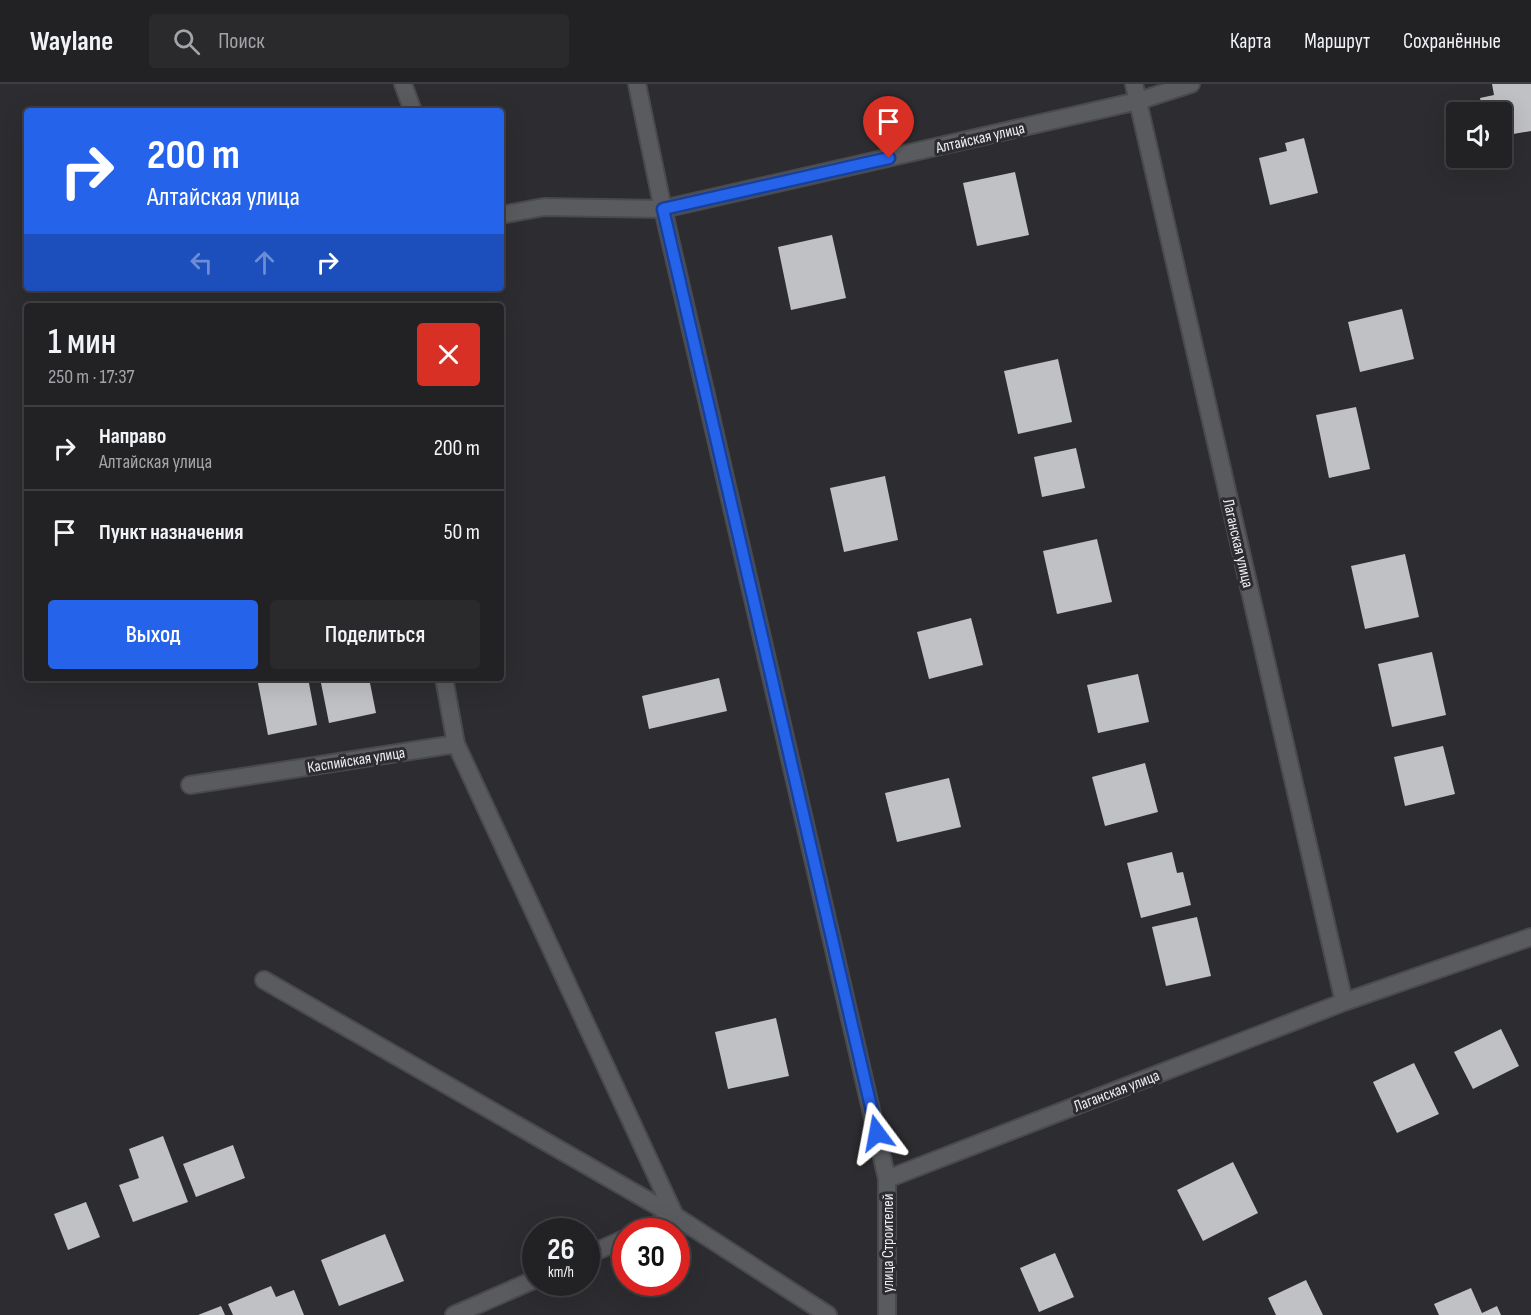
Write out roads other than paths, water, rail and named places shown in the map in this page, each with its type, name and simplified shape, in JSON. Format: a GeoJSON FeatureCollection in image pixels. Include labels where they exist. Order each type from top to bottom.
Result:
{"type":"FeatureCollection","features":[{"type":"Feature","properties":{"kind":"street"},"geometry":{"type":"LineString","coordinates":[[403,84],[412,108]]}},
{"type":"Feature","properties":{"kind":"street","name":"улица Строителей"},"geometry":{"type":"LineString","coordinates":[[637,84],[663,209],[887,1179],[887,1315]]}},
{"type":"Feature","properties":{"kind":"street","name":"Лаганская улица"},"geometry":{"type":"LineString","coordinates":[[1134,84],[1344,1002]]}},
{"type":"Feature","properties":{"kind":"street","name":"Алтайская улица"},"geometry":{"type":"LineString","coordinates":[[504,214],[544,207],[663,209],[1138,101],[1191,84]]}},
{"type":"Feature","properties":{"kind":"street"},"geometry":{"type":"LineString","coordinates":[[445,681],[456,744],[675,1216]]}},
{"type":"Feature","properties":{"kind":"street","name":"Каспийская улица"},"geometry":{"type":"LineString","coordinates":[[190,785],[456,744]]}},
{"type":"Feature","properties":{"kind":"street","name":"Лаганская улица"},"geometry":{"type":"LineString","coordinates":[[887,1179],[1344,1002],[1531,937]]}},
{"type":"Feature","properties":{"kind":"street"},"geometry":{"type":"LineString","coordinates":[[264,980],[675,1216],[828,1315]]}},
{"type":"Feature","properties":{"kind":"street"},"geometry":{"type":"LineString","coordinates":[[671,1218],[675,1216]]}},
{"type":"Feature","properties":{"kind":"street"},"geometry":{"type":"LineString","coordinates":[[454,1315],[522,1285]]}}]}
